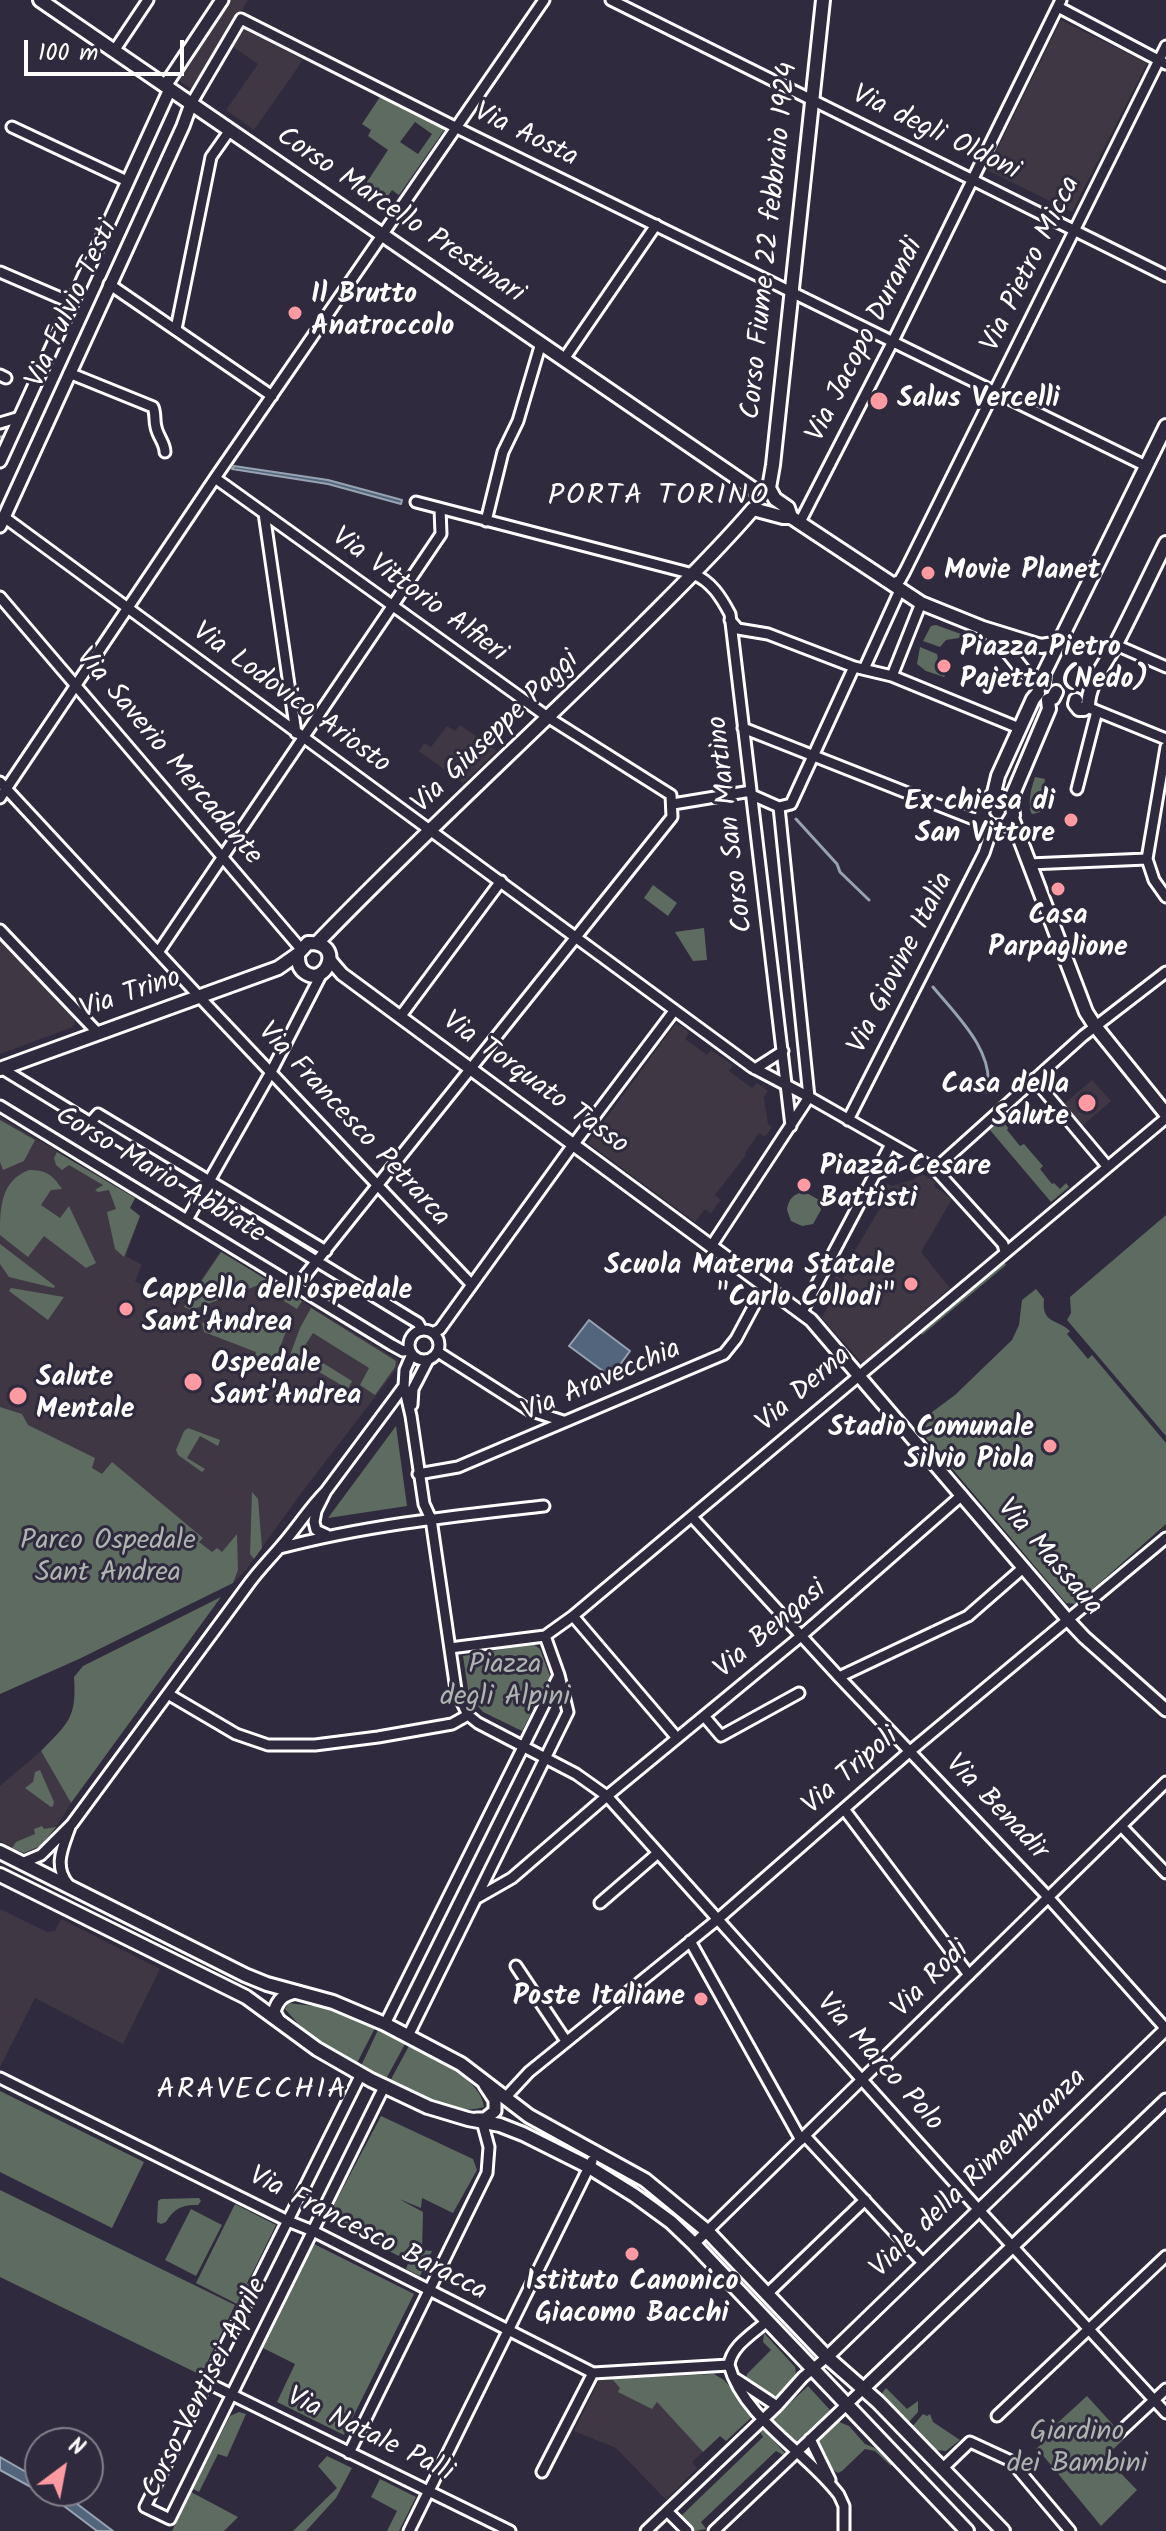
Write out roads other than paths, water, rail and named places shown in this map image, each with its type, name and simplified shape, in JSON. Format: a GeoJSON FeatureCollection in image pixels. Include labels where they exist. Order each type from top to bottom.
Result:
{"type":"FeatureCollection","features":[{"type":"Feature","properties":{"kind":"main road","name":"Corso Marcello Prestinari"},"geometry":{"type":"LineString","coordinates":[[40,0],[753,489]]}},
{"type":"Feature","properties":{"kind":"main road","name":"Corso Fiume 22 febbraio 1924"},"geometry":{"type":"LineString","coordinates":[[772,493],[823,0]]}},
{"type":"Feature","properties":{"kind":"main road"},"geometry":{"type":"LineString","coordinates":[[1010,801],[1049,709],[1044,673],[1166,426]]}},
{"type":"Feature","properties":{"kind":"main road"},"geometry":{"type":"LineString","coordinates":[[796,519],[760,510],[749,499],[753,489],[760,486],[772,493],[796,519],[921,603],[983,628],[1041,646],[1060,640]]}},
{"type":"Feature","properties":{"kind":"main road"},"geometry":{"type":"LineString","coordinates":[[760,510],[773,507],[772,493]]}},
{"type":"Feature","properties":{"kind":"main road","name":"Via Giuseppe Paggi"},"geometry":{"type":"LineString","coordinates":[[317,943],[760,510]]}},
{"type":"Feature","properties":{"kind":"main road"},"geometry":{"type":"LineString","coordinates":[[983,628],[997,638],[1024,674],[1045,691],[1087,704],[1166,543]]}},
{"type":"Feature","properties":{"kind":"main road"},"geometry":{"type":"LineString","coordinates":[[1009,822],[997,827],[986,820],[985,803],[992,797],[1033,699],[1045,691]]}},
{"type":"Feature","properties":{"kind":"main road"},"geometry":{"type":"LineString","coordinates":[[992,797],[1001,796],[1010,801],[1013,808],[1009,822],[1024,850],[1086,1012],[1166,1116]]}},
{"type":"Feature","properties":{"kind":"main road"},"geometry":{"type":"LineString","coordinates":[[326,964],[317,943],[308,943],[297,959],[303,971],[310,975],[326,964],[333,927]]}},
{"type":"Feature","properties":{"kind":"main road","name":"Via Trino"},"geometry":{"type":"LineString","coordinates":[[1,1069],[278,968],[300,951]]}},
{"type":"Feature","properties":{"kind":"main road","name":"Via Trino"},"geometry":{"type":"LineString","coordinates":[[278,968],[303,971]]}},
{"type":"Feature","properties":{"kind":"main road"},"geometry":{"type":"LineString","coordinates":[[0,1852],[245,1975],[333,2002],[385,2024],[461,2064],[529,2116],[645,2180],[707,2231],[827,2357],[878,2402],[1003,2531]]}},
{"type":"Feature","properties":{"kind":"main road"},"geometry":{"type":"LineString","coordinates":[[0,1875],[256,2002],[317,2049],[361,2074],[428,2107],[523,2134],[589,2167],[634,2195],[671,2222],[694,2244],[967,2531]]}},
{"type":"Feature","properties":{"kind":"street"},"geometry":{"type":"LineString","coordinates":[[114,51],[148,0]]}},
{"type":"Feature","properties":{"kind":"street"},"geometry":{"type":"LineString","coordinates":[[0,461],[167,88],[222,0]]}},
{"type":"Feature","properties":{"kind":"street"},"geometry":{"type":"LineString","coordinates":[[2,789],[544,0]]}},
{"type":"Feature","properties":{"kind":"street","name":"Via degli Oldoni"},"geometry":{"type":"LineString","coordinates":[[611,0],[1166,276]]}},
{"type":"Feature","properties":{"kind":"street"},"geometry":{"type":"LineString","coordinates":[[1060,3],[1162,62]]}},
{"type":"Feature","properties":{"kind":"street","name":"Via Jacopo Durandi"},"geometry":{"type":"LineString","coordinates":[[796,519],[893,341],[1060,3]]}},
{"type":"Feature","properties":{"kind":"street","name":"Via Aosta"},"geometry":{"type":"LineString","coordinates":[[191,104],[241,19],[1146,466]]}},
{"type":"Feature","properties":{"kind":"street","name":"Via Pietro Micca"},"geometry":{"type":"LineString","coordinates":[[895,587],[1162,62],[1166,46]]}},
{"type":"Feature","properties":{"kind":"street","name":"Via Fulvio Testi"},"geometry":{"type":"LineString","coordinates":[[2,522],[191,104]]}},
{"type":"Feature","properties":{"kind":"street"},"geometry":{"type":"LineString","coordinates":[[12,127],[127,181]]}},
{"type":"Feature","properties":{"kind":"street"},"geometry":{"type":"LineString","coordinates":[[176,329],[211,157],[230,130]]}},
{"type":"Feature","properties":{"kind":"street"},"geometry":{"type":"LineString","coordinates":[[564,359],[656,225]]}},
{"type":"Feature","properties":{"kind":"street"},"geometry":{"type":"LineString","coordinates":[[0,272],[72,303]]}},
{"type":"Feature","properties":{"kind":"street"},"geometry":{"type":"LineString","coordinates":[[109,284],[272,396]]}},
{"type":"Feature","properties":{"kind":"street"},"geometry":{"type":"LineString","coordinates":[[486,521],[503,452],[518,421],[541,343]]}},
{"type":"Feature","properties":{"kind":"street"},"geometry":{"type":"LineString","coordinates":[[69,373],[153,407],[156,428],[166,447],[165,452]]}},
{"type":"Feature","properties":{"kind":"street"},"geometry":{"type":"LineString","coordinates":[[0,423],[20,417]]}},
{"type":"Feature","properties":{"kind":"street","name":"Via Vittorio Alfieri"},"geometry":{"type":"LineString","coordinates":[[215,478],[549,718],[671,795],[673,804]]}},
{"type":"Feature","properties":{"kind":"street"},"geometry":{"type":"LineString","coordinates":[[416,502],[693,574]]}},
{"type":"Feature","properties":{"kind":"street"},"geometry":{"type":"LineString","coordinates":[[159,951],[300,736],[441,534],[440,509]]}},
{"type":"Feature","properties":{"kind":"street"},"geometry":{"type":"LineString","coordinates":[[264,513],[300,736]]}},
{"type":"Feature","properties":{"kind":"street","name":"Via Lodovico Ariosto"},"geometry":{"type":"LineString","coordinates":[[2,522],[127,608],[674,1011],[755,1069],[786,1084]]}},
{"type":"Feature","properties":{"kind":"street","name":"Corso San Martino"},"geometry":{"type":"LineString","coordinates":[[693,574],[719,595],[730,614],[786,1084]]}},
{"type":"Feature","properties":{"kind":"street"},"geometry":{"type":"LineString","coordinates":[[296,1287],[672,817],[673,804],[752,793],[779,807],[791,804],[859,668],[895,587]]}},
{"type":"Feature","properties":{"kind":"street","name":"Via Saverio Mercadante"},"geometry":{"type":"LineString","coordinates":[[0,597],[300,951]]}},
{"type":"Feature","properties":{"kind":"street"},"geometry":{"type":"LineString","coordinates":[[892,676],[921,603]]}},
{"type":"Feature","properties":{"kind":"street"},"geometry":{"type":"LineString","coordinates":[[730,620],[738,629],[768,634],[859,668],[892,676],[1019,728]]}},
{"type":"Feature","properties":{"kind":"street"},"geometry":{"type":"LineString","coordinates":[[1116,645],[1166,667]]}},
{"type":"Feature","properties":{"kind":"street"},"geometry":{"type":"LineString","coordinates":[[1077,789],[1087,704],[1166,739]]}},
{"type":"Feature","properties":{"kind":"street"},"geometry":{"type":"LineString","coordinates":[[743,728],[971,818],[986,820]]}},
{"type":"Feature","properties":{"kind":"street"},"geometry":{"type":"LineString","coordinates":[[1166,747],[1147,859],[1154,880],[1166,897]]}},
{"type":"Feature","properties":{"kind":"street","name":"Via Francesco Petrarca"},"geometry":{"type":"LineString","coordinates":[[2,789],[159,951],[472,1285]]}},
{"type":"Feature","properties":{"kind":"street","name":"Corso San Martino"},"geometry":{"type":"LineString","coordinates":[[779,807],[809,1097]]}},
{"type":"Feature","properties":{"kind":"street","name":"Via Giovine Italia"},"geometry":{"type":"LineString","coordinates":[[848,1120],[984,853],[990,835],[986,820]]}},
{"type":"Feature","properties":{"kind":"street"},"geometry":{"type":"LineString","coordinates":[[1029,864],[1147,859]]}},
{"type":"Feature","properties":{"kind":"street"},"geometry":{"type":"LineString","coordinates":[[400,1017],[501,881]]}},
{"type":"Feature","properties":{"kind":"street"},"geometry":{"type":"LineString","coordinates":[[0,930],[97,1032]]}},
{"type":"Feature","properties":{"kind":"street"},"geometry":{"type":"LineString","coordinates":[[187,1220],[271,1072],[326,964]]}},
{"type":"Feature","properties":{"kind":"street","name":"Via Torquato Tasso"},"geometry":{"type":"LineString","coordinates":[[326,964],[712,1245]]}},
{"type":"Feature","properties":{"kind":"street"},"geometry":{"type":"LineString","coordinates":[[303,971],[308,999]]}},
{"type":"Feature","properties":{"kind":"street"},"geometry":{"type":"LineString","coordinates":[[935,1169],[1095,1026],[1166,972]]}},
{"type":"Feature","properties":{"kind":"street"},"geometry":{"type":"LineString","coordinates":[[546,1759],[478,1723],[468,1715],[456,1690],[431,1519],[424,1504],[418,1474],[404,1386],[405,1370],[412,1336],[440,1329],[674,1011]]}},
{"type":"Feature","properties":{"kind":"street"},"geometry":{"type":"LineString","coordinates":[[755,1069],[783,1051]]}},
{"type":"Feature","properties":{"kind":"street","name":"Corso Mario Abbiate"},"geometry":{"type":"LineString","coordinates":[[1,1069],[427,1331]]}},
{"type":"Feature","properties":{"kind":"street"},"geometry":{"type":"LineString","coordinates":[[1034,1079],[1107,1166]]}},
{"type":"Feature","properties":{"kind":"street"},"geometry":{"type":"LineString","coordinates":[[786,1084],[935,1169],[1001,1242],[1005,1252]]}},
{"type":"Feature","properties":{"kind":"street"},"geometry":{"type":"LineString","coordinates":[[786,1084],[791,1126]]}},
{"type":"Feature","properties":{"kind":"street"},"geometry":{"type":"LineString","coordinates":[[809,1097],[712,1245],[806,1316],[891,1144]]}},
{"type":"Feature","properties":{"kind":"street","name":"Corso Mario Abbiate"},"geometry":{"type":"LineString","coordinates":[[0,1106],[296,1287],[403,1351],[411,1352]]}},
{"type":"Feature","properties":{"kind":"street","name":"Corso Mario Abbiate"},"geometry":{"type":"LineString","coordinates":[[90,1123],[98,1114],[326,1251]]}},
{"type":"Feature","properties":{"kind":"street","name":"Via Derna"},"geometry":{"type":"LineString","coordinates":[[450,1648],[545,1636],[573,1616],[1166,1116]]}},
{"type":"Feature","properties":{"kind":"street"},"geometry":{"type":"LineString","coordinates":[[876,1174],[914,1157]]}},
{"type":"Feature","properties":{"kind":"street","name":"Via Aravecchia"},"geometry":{"type":"LineString","coordinates":[[418,1474],[458,1467],[724,1354],[736,1339],[765,1285]]}},
{"type":"Feature","properties":{"kind":"street","name":"Via Massaua"},"geometry":{"type":"LineString","coordinates":[[806,1316],[1068,1620],[1166,1710]]}},
{"type":"Feature","properties":{"kind":"street"},"geometry":{"type":"LineString","coordinates":[[411,1416],[413,1389],[428,1360],[438,1352],[439,1342],[427,1331]]}},
{"type":"Feature","properties":{"kind":"street"},"geometry":{"type":"LineString","coordinates":[[411,1352],[418,1360],[428,1360]]}},
{"type":"Feature","properties":{"kind":"street"},"geometry":{"type":"LineString","coordinates":[[438,1352],[529,1410],[563,1421]]}},
{"type":"Feature","properties":{"kind":"street"},"geometry":{"type":"LineString","coordinates":[[22,1863],[41,1855],[72,1824],[248,1585],[326,1491],[404,1386]]}},
{"type":"Feature","properties":{"kind":"street"},"geometry":{"type":"LineString","coordinates":[[326,1491],[314,1522],[316,1530],[328,1535]]}},
{"type":"Feature","properties":{"kind":"street","name":"Via Bengasi"},"geometry":{"type":"LineString","coordinates":[[477,1898],[512,1878],[801,1636],[962,1495]]}},
{"type":"Feature","properties":{"kind":"street"},"geometry":{"type":"LineString","coordinates":[[280,1548],[328,1535],[544,1506]]}},
{"type":"Feature","properties":{"kind":"street","name":"Via Benadir"},"geometry":{"type":"LineString","coordinates":[[692,1517],[1048,1897],[1166,2029]]}},
{"type":"Feature","properties":{"kind":"street","name":"Via Tripoli"},"geometry":{"type":"LineString","coordinates":[[505,2098],[529,2072],[718,1919],[909,1752],[1165,1541]]}},
{"type":"Feature","properties":{"kind":"street"},"geometry":{"type":"LineString","coordinates":[[839,1677],[968,1616],[1023,1568]]}},
{"type":"Feature","properties":{"kind":"street"},"geometry":{"type":"LineString","coordinates":[[573,1616],[677,1738]]}},
{"type":"Feature","properties":{"kind":"street"},"geometry":{"type":"LineString","coordinates":[[408,2036],[568,1712],[545,1636]]}},
{"type":"Feature","properties":{"kind":"street"},"geometry":{"type":"LineString","coordinates":[[385,2024],[559,1675]]}},
{"type":"Feature","properties":{"kind":"street"},"geometry":{"type":"LineString","coordinates":[[704,1716],[721,1736],[799,1693]]}},
{"type":"Feature","properties":{"kind":"street"},"geometry":{"type":"LineString","coordinates":[[168,1694],[236,1734],[268,1745],[315,1745],[378,1737],[452,1724],[468,1715]]}},
{"type":"Feature","properties":{"kind":"street","name":"Via Marco Polo"},"geometry":{"type":"LineString","coordinates":[[546,1759],[576,1774],[607,1796],[1166,2413]]}},
{"type":"Feature","properties":{"kind":"street","name":"Via Rodi"},"geometry":{"type":"LineString","coordinates":[[694,2244],[1166,1782]]}},
{"type":"Feature","properties":{"kind":"street"},"geometry":{"type":"LineString","coordinates":[[844,1809],[969,1975]]}},
{"type":"Feature","properties":{"kind":"street"},"geometry":{"type":"LineString","coordinates":[[72,1824],[59,1861],[63,1877],[72,1888]]}},
{"type":"Feature","properties":{"kind":"street"},"geometry":{"type":"LineString","coordinates":[[1121,1826],[1166,1873]]}},
{"type":"Feature","properties":{"kind":"street"},"geometry":{"type":"LineString","coordinates":[[600,1903],[658,1853]]}},
{"type":"Feature","properties":{"kind":"street"},"geometry":{"type":"LineString","coordinates":[[690,1941],[803,2138],[923,2263]]}},
{"type":"Feature","properties":{"kind":"street"},"geometry":{"type":"LineString","coordinates":[[516,1966],[566,2041]]}},
{"type":"Feature","properties":{"kind":"street"},"geometry":{"type":"LineString","coordinates":[[281,2024],[274,2012],[277,2002],[284,1994],[296,1992]]}},
{"type":"Feature","properties":{"kind":"street","name":"Viale della Rimembranza"},"geometry":{"type":"LineString","coordinates":[[827,2357],[1166,2029]]}},
{"type":"Feature","properties":{"kind":"street","name":"Corso Ventisei Aprile"},"geometry":{"type":"LineString","coordinates":[[361,2074],[145,2507],[170,2519],[385,2085]]}},
{"type":"Feature","properties":{"kind":"street","name":"Via Francesco Baracca"},"geometry":{"type":"LineString","coordinates":[[0,2078],[313,2231],[593,2373],[729,2365]]}},
{"type":"Feature","properties":{"kind":"street"},"geometry":{"type":"LineString","coordinates":[[468,2119],[485,2119],[495,2111],[495,2100],[484,2083]]}},
{"type":"Feature","properties":{"kind":"street"},"geometry":{"type":"LineString","coordinates":[[714,2531],[1166,2100]]}},
{"type":"Feature","properties":{"kind":"street"},"geometry":{"type":"LineString","coordinates":[[349,2453],[487,2173],[489,2147],[482,2121]]}},
{"type":"Feature","properties":{"kind":"street"},"geometry":{"type":"LineString","coordinates":[[409,2531],[597,2152]]}},
{"type":"Feature","properties":{"kind":"street"},"geometry":{"type":"LineString","coordinates":[[767,2294],[865,2200]]}},
{"type":"Feature","properties":{"kind":"street"},"geometry":{"type":"LineString","coordinates":[[997,2416],[1166,2256]]}},
{"type":"Feature","properties":{"kind":"street"},"geometry":{"type":"LineString","coordinates":[[767,2321],[735,2350],[729,2358],[729,2365],[762,2419],[833,2487]]}},
{"type":"Feature","properties":{"kind":"street"},"geometry":{"type":"LineString","coordinates":[[646,2531],[827,2357]]}},
{"type":"Feature","properties":{"kind":"street"},"geometry":{"type":"LineString","coordinates":[[542,2472],[593,2373]]}},
{"type":"Feature","properties":{"kind":"street"},"geometry":{"type":"LineString","coordinates":[[734,2377],[777,2406]]}},
{"type":"Feature","properties":{"kind":"street","name":"Via Natale Palli"},"geometry":{"type":"LineString","coordinates":[[208,2383],[510,2531]]}},
{"type":"Feature","properties":{"kind":"street"},"geometry":{"type":"LineString","coordinates":[[1120,2432],[1166,2389]]}},
{"type":"Feature","properties":{"kind":"street"},"geometry":{"type":"LineString","coordinates":[[810,2439],[844,2506],[844,2531]]}},
{"type":"Feature","properties":{"kind":"street"},"geometry":{"type":"LineString","coordinates":[[943,2468],[970,2442],[1011,2461],[1070,2531]]}},
{"type":"Feature","properties":{"kind":"street"},"geometry":{"type":"LineString","coordinates":[[667,2511],[687,2531]]}},
{"type":"Feature","properties":{"kind":"water"},"geometry":{"type":"Polygon","coordinates":[[[234,466],[328,480],[402,500],[401,504],[328,484],[232,469],[234,466]]]}},
{"type":"Feature","properties":{"kind":"water"},"geometry":{"type":"Polygon","coordinates":[[[589,1320],[630,1351],[611,1377],[569,1346],[589,1320]]]}},
{"type":"Feature","properties":{"kind":"water"},"geometry":{"type":"Polygon","coordinates":[[[0,2457],[24,2471],[24,2483],[0,2470],[0,2457]]]}},
{"type":"Feature","properties":{"kind":"water"},"geometry":{"type":"Polygon","coordinates":[[[65,2507],[81,2507],[113,2531],[97,2531],[65,2507]]]}},
{"type":"Feature","properties":{"kind":"waterway"},"geometry":{"type":"LineString","coordinates":[[796,819],[837,864],[840,872],[869,900]]}},
{"type":"Feature","properties":{"kind":"waterway"},"geometry":{"type":"LineString","coordinates":[[933,987],[963,1022],[980,1049],[986,1063],[987,1092]]}},
{"type":"Feature","properties":{"kind":"place","name":"Il Brutto Anatroccolo"},"geometry":{"type":"Point","coordinates":[295,313]}},
{"type":"Feature","properties":{"kind":"place","name":"Salus Vercelli"},"geometry":{"type":"Point","coordinates":[879,401]}},
{"type":"Feature","properties":{"kind":"place","name":"Movie Planet"},"geometry":{"type":"Point","coordinates":[928,573]}},
{"type":"Feature","properties":{"kind":"place","name":"Piazza Pietro Pajetta (Nedo)"},"geometry":{"type":"Point","coordinates":[944,666]}},
{"type":"Feature","properties":{"kind":"place","name":"Ex chiesa di San Vittore"},"geometry":{"type":"Point","coordinates":[1071,820]}},
{"type":"Feature","properties":{"kind":"place","name":"Casa Parpaglione"},"geometry":{"type":"Point","coordinates":[1058,889]}},
{"type":"Feature","properties":{"kind":"place","name":"Casa della Salute"},"geometry":{"type":"Point","coordinates":[1087,1103]}},
{"type":"Feature","properties":{"kind":"place","name":"Piazza Cesare Battisti"},"geometry":{"type":"Point","coordinates":[804,1185]}},
{"type":"Feature","properties":{"kind":"place","name":"Scuola Materna Statale \"Carlo Collodi\""},"geometry":{"type":"Point","coordinates":[911,1284]}},
{"type":"Feature","properties":{"kind":"place","name":"Cappella dell'ospedale Sant'Andrea"},"geometry":{"type":"Point","coordinates":[126,1309]}},
{"type":"Feature","properties":{"kind":"place","name":"Ospedale Sant'Andrea"},"geometry":{"type":"Point","coordinates":[193,1382]}},
{"type":"Feature","properties":{"kind":"place","name":"Salute Mentale"},"geometry":{"type":"Point","coordinates":[18,1396]}},
{"type":"Feature","properties":{"kind":"place","name":"Stadio Comunale Silvio Piola"},"geometry":{"type":"Point","coordinates":[1050,1446]}},
{"type":"Feature","properties":{"kind":"place","name":"Poste Italiane"},"geometry":{"type":"Point","coordinates":[701,1999]}},
{"type":"Feature","properties":{"kind":"place","name":"Istituto Canonico Giacomo Bacchi"},"geometry":{"type":"Point","coordinates":[632,2254]}},
{"type":"Feature","properties":{"kind":"district","name":"PORTA TORINO"},"geometry":{"type":"Point","coordinates":[659,499]}},
{"type":"Feature","properties":{"kind":"district","name":"ARAVECCHIA"},"geometry":{"type":"Point","coordinates":[252,2093]}},
{"type":"Feature","properties":{"kind":"park label","name":"Parco Ospedale Sant Andrea"},"geometry":{"type":"Point","coordinates":[108,1559]}},
{"type":"Feature","properties":{"kind":"park label","name":"Piazza degli Alpini"},"geometry":{"type":"Point","coordinates":[505,1683]}},
{"type":"Feature","properties":{"kind":"park label","name":"Giardino dei Bambini"},"geometry":{"type":"Point","coordinates":[1077,2450]}}]}
